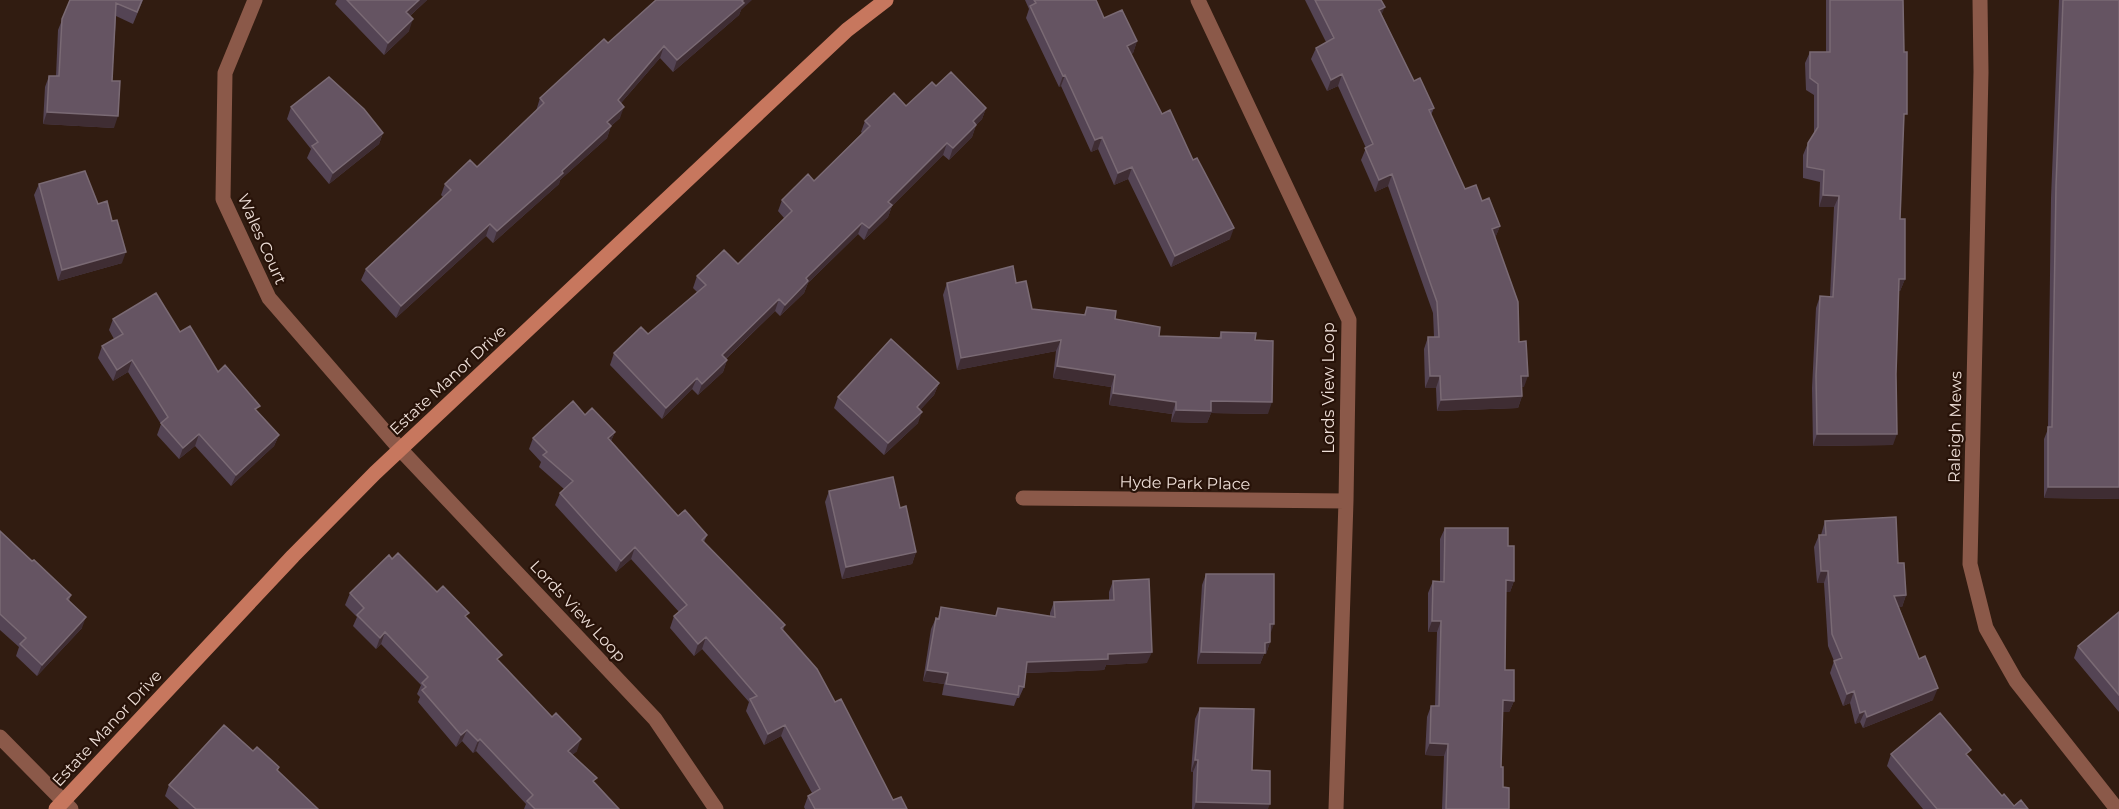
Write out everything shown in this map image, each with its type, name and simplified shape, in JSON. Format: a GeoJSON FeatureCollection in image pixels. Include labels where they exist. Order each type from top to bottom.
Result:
{"type":"FeatureCollection","features":[{"type":"Feature","properties":{"kind":"street","name":"Wales Court"},"geometry":{"type":"LineString","coordinates":[[255,0],[225,73],[223,199],[269,298],[400,449]]}},
{"type":"Feature","properties":{"kind":"street","name":"Estate Manor Drive"},"geometry":{"type":"LineString","coordinates":[[64,806],[293,556],[400,449],[847,30],[886,0]]}},
{"type":"Feature","properties":{"kind":"street","name":"Lords View Loop"},"geometry":{"type":"LineString","coordinates":[[1198,0],[1349,320],[1346,501],[1336,809]]}},
{"type":"Feature","properties":{"kind":"street","name":"Raleigh Mews"},"geometry":{"type":"LineString","coordinates":[[1980,0],[1981,72],[1970,564],[1986,628],[2016,681],[2117,809]]}},
{"type":"Feature","properties":{"kind":"street","name":"Lords View Loop"},"geometry":{"type":"LineString","coordinates":[[400,449],[656,719],[716,809]]}},
{"type":"Feature","properties":{"kind":"street","name":"Hyde Park Place"},"geometry":{"type":"LineString","coordinates":[[1023,498],[1346,501]]}},
{"type":"Feature","properties":{"kind":"street"},"geometry":{"type":"LineString","coordinates":[[0,737],[64,806]]}},
{"type":"Feature","properties":{"kind":"building"},"geometry":{"type":"Polygon","coordinates":[[[70,0],[142,0],[137,12],[116,3],[112,81],[120,81],[118,116],[47,112],[49,76],[59,76],[62,19],[70,0]]]}},
{"type":"Feature","properties":{"kind":"building"},"geometry":{"type":"Polygon","coordinates":[[[347,0],[419,0],[406,12],[413,19],[388,43],[347,0]]]}},
{"type":"Feature","properties":{"kind":"building"},"geometry":{"type":"Polygon","coordinates":[[[656,0],[743,0],[744,3],[677,60],[664,46],[618,100],[624,107],[607,122],[611,126],[562,171],[563,173],[497,231],[490,224],[401,306],[366,269],[451,190],[445,184],[470,160],[477,167],[544,103],[540,98],[604,39],[608,43],[656,0]]]}},
{"type":"Feature","properties":{"kind":"building"},"geometry":{"type":"Polygon","coordinates":[[[1034,0],[1096,0],[1104,18],[1122,10],[1137,41],[1127,46],[1162,114],[1170,110],[1193,160],[1197,158],[1234,228],[1175,256],[1132,167],[1118,173],[1102,137],[1095,140],[1030,6],[1036,3],[1034,0]]]}},
{"type":"Feature","properties":{"kind":"building"},"geometry":{"type":"Polygon","coordinates":[[[1315,0],[1381,0],[1385,7],[1379,10],[1414,81],[1420,78],[1434,108],[1429,110],[1465,189],[1476,185],[1482,201],[1489,198],[1500,226],[1492,229],[1518,302],[1519,342],[1526,341],[1528,376],[1521,376],[1522,396],[1441,400],[1440,376],[1430,376],[1428,337],[1439,337],[1437,302],[1392,174],[1379,180],[1365,148],[1373,144],[1342,74],[1331,80],[1316,48],[1334,38],[1315,0]]]}},
{"type":"Feature","properties":{"kind":"building"},"geometry":{"type":"Polygon","coordinates":[[[1830,0],[1903,0],[1904,52],[1907,52],[1907,114],[1904,114],[1900,219],[1905,219],[1905,279],[1899,279],[1897,434],[1817,434],[1816,376],[1820,296],[1833,297],[1839,196],[1823,195],[1824,170],[1807,167],[1808,143],[1818,127],[1818,84],[1810,78],[1810,52],[1830,52],[1830,0]]]}},
{"type":"Feature","properties":{"kind":"building"},"geometry":{"type":"Polygon","coordinates":[[[2063,0],[2119,0],[2119,487],[2048,487],[2048,427],[2052,427],[2056,186],[2063,0]]]}},
{"type":"Feature","properties":{"kind":"building"},"geometry":{"type":"Polygon","coordinates":[[[951,72],[986,108],[973,121],[976,125],[953,148],[947,143],[888,202],[892,205],[869,228],[862,223],[806,278],[808,281],[785,305],[779,299],[722,355],[727,360],[702,384],[697,378],[666,408],[614,353],[641,327],[648,334],[706,285],[697,276],[724,250],[738,264],[792,211],[782,200],[808,174],[814,181],[870,126],[865,121],[894,93],[906,106],[932,82],[936,86],[951,72]]]}},
{"type":"Feature","properties":{"kind":"building"},"geometry":{"type":"Polygon","coordinates":[[[329,77],[364,109],[383,133],[333,173],[312,146],[318,142],[291,107],[329,77]]]}},
{"type":"Feature","properties":{"kind":"building"},"geometry":{"type":"Polygon","coordinates":[[[85,171],[98,204],[107,201],[112,221],[117,220],[126,252],[62,270],[39,184],[85,171]]]}},
{"type":"Feature","properties":{"kind":"building"},"geometry":{"type":"Polygon","coordinates":[[[1013,266],[1016,283],[1026,281],[1032,309],[1085,315],[1087,307],[1116,311],[1115,319],[1160,327],[1159,336],[1221,338],[1221,332],[1256,333],[1255,340],[1273,341],[1272,402],[1211,401],[1211,411],[1176,410],[1176,402],[1113,393],[1115,375],[1057,366],[1061,340],[961,358],[947,283],[1013,266]]]}},
{"type":"Feature","properties":{"kind":"building"},"geometry":{"type":"Polygon","coordinates":[[[156,293],[180,332],[190,326],[218,372],[225,365],[260,406],[255,409],[279,435],[236,475],[199,434],[183,448],[161,423],[168,417],[132,360],[117,370],[102,346],[123,334],[113,319],[156,293]]]}},
{"type":"Feature","properties":{"kind":"building"},"geometry":{"type":"Polygon","coordinates":[[[891,339],[939,383],[917,407],[922,412],[888,443],[838,397],[891,339]]]}},
{"type":"Feature","properties":{"kind":"building"},"geometry":{"type":"Polygon","coordinates":[[[573,401],[585,415],[592,408],[615,432],[608,438],[678,516],[685,510],[707,535],[702,540],[785,625],[781,628],[817,669],[835,702],[841,699],[893,800],[901,797],[907,809],[815,809],[808,796],[820,789],[785,725],[768,734],[750,699],[757,696],[706,637],[698,644],[674,616],[687,605],[635,547],[621,561],[560,493],[573,481],[543,455],[547,452],[533,438],[573,401]]]}},
{"type":"Feature","properties":{"kind":"building"},"geometry":{"type":"Polygon","coordinates":[[[893,477],[900,508],[906,506],[916,552],[846,567],[829,491],[893,477]]]}},
{"type":"Feature","properties":{"kind":"building"},"geometry":{"type":"Polygon","coordinates":[[[1896,517],[1898,563],[1904,563],[1906,595],[1894,596],[1919,659],[1925,656],[1938,688],[1867,717],[1865,711],[1860,713],[1854,691],[1847,694],[1834,661],[1842,658],[1832,634],[1828,571],[1821,571],[1819,535],[1826,535],[1825,521],[1896,517]]]}},
{"type":"Feature","properties":{"kind":"building"},"geometry":{"type":"Polygon","coordinates":[[[1445,528],[1508,528],[1508,546],[1514,546],[1514,581],[1506,580],[1505,670],[1514,670],[1514,701],[1503,700],[1501,767],[1503,767],[1503,787],[1509,788],[1509,809],[1446,809],[1448,744],[1430,743],[1431,706],[1439,706],[1441,621],[1432,621],[1433,581],[1444,582],[1445,528]]]}},
{"type":"Feature","properties":{"kind":"building"},"geometry":{"type":"Polygon","coordinates":[[[0,531],[71,595],[67,599],[86,617],[42,665],[20,644],[26,638],[0,614],[0,531]]]}},
{"type":"Feature","properties":{"kind":"building"},"geometry":{"type":"Polygon","coordinates":[[[398,553],[437,592],[443,586],[469,613],[465,616],[502,655],[497,659],[552,717],[556,713],[581,739],[568,751],[597,778],[593,781],[619,809],[535,809],[527,801],[533,795],[480,739],[478,741],[467,730],[461,735],[422,690],[426,687],[422,683],[428,677],[385,632],[380,638],[357,615],[364,608],[350,593],[389,555],[392,559],[398,553]]]}},
{"type":"Feature","properties":{"kind":"building"},"geometry":{"type":"Polygon","coordinates":[[[1206,574],[1274,574],[1274,624],[1270,624],[1270,642],[1265,643],[1265,653],[1201,652],[1206,574]]]}},
{"type":"Feature","properties":{"kind":"building"},"geometry":{"type":"Polygon","coordinates":[[[1149,579],[1152,652],[1108,654],[1108,659],[1027,662],[1024,687],[1019,686],[1018,695],[946,684],[948,673],[927,670],[936,618],[939,619],[941,607],[996,616],[998,608],[1055,617],[1054,602],[1114,600],[1113,581],[1149,579]]]}},
{"type":"Feature","properties":{"kind":"building"},"geometry":{"type":"Polygon","coordinates":[[[2119,612],[2119,695],[2078,646],[2119,612]]]}},
{"type":"Feature","properties":{"kind":"building"},"geometry":{"type":"Polygon","coordinates":[[[1200,708],[1254,709],[1252,770],[1270,771],[1270,804],[1196,802],[1198,760],[1195,760],[1200,708]]]}},
{"type":"Feature","properties":{"kind":"building"},"geometry":{"type":"Polygon","coordinates":[[[1940,713],[1971,750],[1966,754],[2002,796],[2004,794],[2014,806],[2021,800],[2028,809],[1937,809],[1891,754],[1940,713]]]}},
{"type":"Feature","properties":{"kind":"building"},"geometry":{"type":"Polygon","coordinates":[[[224,725],[253,751],[257,747],[279,767],[277,770],[318,809],[196,809],[169,785],[224,725]]]}}]}
